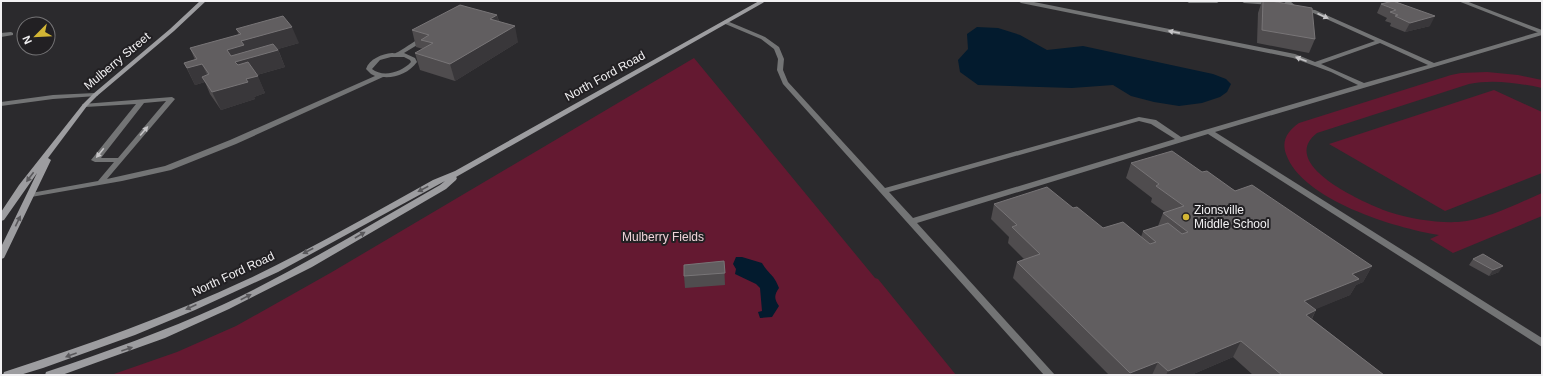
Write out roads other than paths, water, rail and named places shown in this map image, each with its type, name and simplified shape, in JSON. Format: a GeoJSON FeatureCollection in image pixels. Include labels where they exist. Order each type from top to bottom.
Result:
{"type":"FeatureCollection","features":[{"type":"Feature","properties":{"kind":"main road","name":"Mulberry Street"},"geometry":{"type":"LineString","coordinates":[[1,218],[22,187],[85,104],[172,30],[203,1]]}},
{"type":"Feature","properties":{"kind":"main road","name":"North Ford Road"},"geometry":{"type":"LineString","coordinates":[[8,375],[75,354],[168,317],[251,280],[436,182],[458,173],[764,1]]}},
{"type":"Feature","properties":{"kind":"main road","name":"Mulberry Street"},"geometry":{"type":"LineString","coordinates":[[1,256],[53,146]]}},
{"type":"Feature","properties":{"kind":"main road","name":"North Ford Road"},"geometry":{"type":"LineString","coordinates":[[50,375],[151,340],[226,308],[304,268],[443,187],[458,173]]}},
{"type":"Feature","properties":{"kind":"street"},"geometry":{"type":"LineString","coordinates":[[1021,1],[1295,56],[1363,86]]}},
{"type":"Feature","properties":{"kind":"street"},"geometry":{"type":"LineString","coordinates":[[1189,1],[1217,1]]}},
{"type":"Feature","properties":{"kind":"street"},"geometry":{"type":"LineString","coordinates":[[1244,1],[1274,3],[1313,11],[1434,64]]}},
{"type":"Feature","properties":{"kind":"street"},"geometry":{"type":"LineString","coordinates":[[1286,1],[1295,8]]}},
{"type":"Feature","properties":{"kind":"street"},"geometry":{"type":"LineString","coordinates":[[1461,1],[1542,32]]}},
{"type":"Feature","properties":{"kind":"street"},"geometry":{"type":"LineString","coordinates":[[725,22],[763,38],[777,48],[782,59],[780,70],[785,83],[1050,375]]}},
{"type":"Feature","properties":{"kind":"street"},"geometry":{"type":"LineString","coordinates":[[910,222],[1542,32]]}},
{"type":"Feature","properties":{"kind":"street"},"geometry":{"type":"LineString","coordinates":[[399,54],[408,47],[433,33]]}},
{"type":"Feature","properties":{"kind":"street"},"geometry":{"type":"LineString","coordinates":[[1,35],[11,34]]}},
{"type":"Feature","properties":{"kind":"street"},"geometry":{"type":"LineString","coordinates":[[1315,64],[1380,41]]}},
{"type":"Feature","properties":{"kind":"street"},"geometry":{"type":"LineString","coordinates":[[31,195],[100,183],[168,168],[233,142],[382,75],[403,71],[413,65],[413,59],[399,54],[378,59],[370,66],[369,69],[371,72],[382,75]]}},
{"type":"Feature","properties":{"kind":"street"},"geometry":{"type":"LineString","coordinates":[[1,104],[53,96],[95,95]]}},
{"type":"Feature","properties":{"kind":"street"},"geometry":{"type":"LineString","coordinates":[[85,104],[172,100],[118,160],[100,183]]}},
{"type":"Feature","properties":{"kind":"street"},"geometry":{"type":"LineString","coordinates":[[118,160],[94,160],[142,101]]}},
{"type":"Feature","properties":{"kind":"street"},"geometry":{"type":"LineString","coordinates":[[883,191],[1139,119],[1153,122],[1181,140]]}},
{"type":"Feature","properties":{"kind":"street"},"geometry":{"type":"LineString","coordinates":[[1209,131],[1542,343]]}},
{"type":"Feature","properties":{"kind":"water"},"geometry":{"type":"Polygon","coordinates":[[[977,27],[998,28],[1020,35],[1047,50],[1083,46],[1213,74],[1226,79],[1231,84],[1227,92],[1220,97],[1202,103],[1179,106],[1131,96],[1113,85],[1072,88],[978,85],[960,72],[958,60],[968,49],[967,34],[977,27]]]}},
{"type":"Feature","properties":{"kind":"water"},"geometry":{"type":"Polygon","coordinates":[[[736,257],[742,257],[762,263],[775,280],[779,288],[775,297],[779,306],[772,317],[760,318],[758,312],[762,311],[760,288],[756,284],[735,274],[736,269],[733,264],[736,257]]]}},
{"type":"Feature","properties":{"kind":"place","name":"Zionsville Middle School"},"geometry":{"type":"Point","coordinates":[1186,217]}},
{"type":"Feature","properties":{"kind":"park label","name":"Mulberry Fields"},"geometry":{"type":"Point","coordinates":[663,237]}}]}
